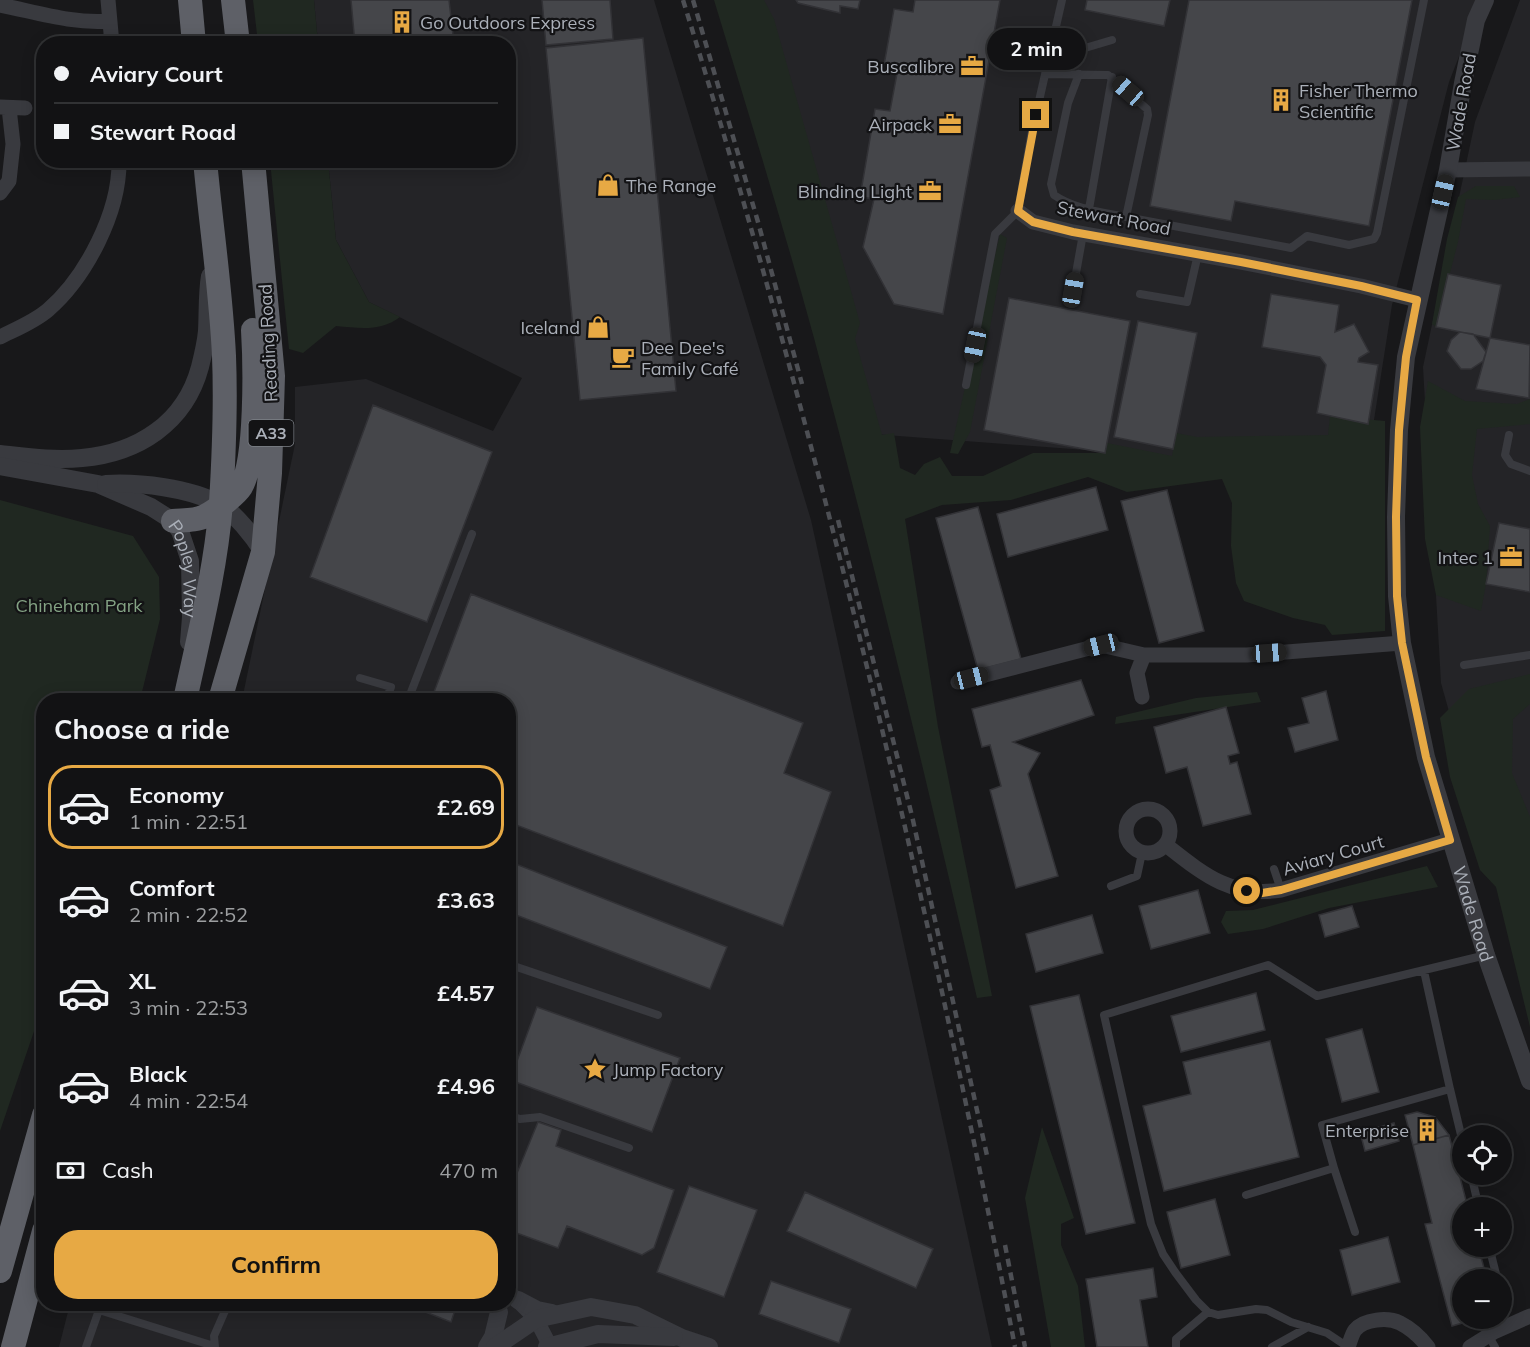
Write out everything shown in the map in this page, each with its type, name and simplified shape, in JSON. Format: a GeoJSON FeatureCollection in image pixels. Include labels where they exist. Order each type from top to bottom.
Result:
{"type":"FeatureCollection","features":[{"type":"Feature","properties":{"kind":"highway"},"geometry":{"type":"LineString","coordinates":[[190,0],[193,36]]}},
{"type":"Feature","properties":{"kind":"highway"},"geometry":{"type":"LineString","coordinates":[[232,0],[237,36]]}},
{"type":"Feature","properties":{"kind":"highway","name":"A33"},"geometry":{"type":"LineString","coordinates":[[187,693],[211,580],[220,505],[224,357],[215,242],[206,168]]}},
{"type":"Feature","properties":{"kind":"highway","name":"A33"},"geometry":{"type":"LineString","coordinates":[[173,522],[205,516],[232,497],[240,488],[247,470],[255,362],[241,168]]}},
{"type":"Feature","properties":{"kind":"highway","name":"Reading Road"},"geometry":{"type":"LineString","coordinates":[[222,693],[262,552],[270,472],[273,376],[254,168]]}},
{"type":"Feature","properties":{"kind":"highway"},"geometry":{"type":"LineString","coordinates":[[0,1271],[36,1143]]}},
{"type":"Feature","properties":{"kind":"highway"},"geometry":{"type":"LineString","coordinates":[[13,1347],[36,1261]]}},
{"type":"Feature","properties":{"kind":"street"},"geometry":{"type":"LineString","coordinates":[[108,0],[111,36]]}},
{"type":"Feature","properties":{"kind":"street","name":"Wade Road"},"geometry":{"type":"LineString","coordinates":[[1485,0],[1476,20],[1448,170],[1406,357],[1399,430],[1396,517],[1397,596],[1402,643],[1426,757],[1486,954],[1525,1049],[1530,1081]]}},
{"type":"Feature","properties":{"kind":"street"},"geometry":{"type":"LineString","coordinates":[[0,4],[72,19],[93,22],[110,21]]}},
{"type":"Feature","properties":{"kind":"street"},"geometry":{"type":"LineString","coordinates":[[0,193],[9,181],[13,144],[4,107],[25,108]]}},
{"type":"Feature","properties":{"kind":"street"},"geometry":{"type":"LineString","coordinates":[[0,337],[47,311],[75,281],[96,244],[111,210],[119,168]]}},
{"type":"Feature","properties":{"kind":"street"},"geometry":{"type":"LineString","coordinates":[[1448,170],[1530,169]]}},
{"type":"Feature","properties":{"kind":"street","name":"Stewart Road"},"geometry":{"type":"LineString","coordinates":[[1018,211],[1033,222],[1083,234],[1361,286],[1417,300]]}},
{"type":"Feature","properties":{"kind":"street"},"geometry":{"type":"LineString","coordinates":[[0,454],[42,459],[83,458],[125,449],[151,437],[170,422],[188,399],[199,369],[207,333],[208,285],[215,242]]}},
{"type":"Feature","properties":{"kind":"street","name":"Popley Way"},"geometry":{"type":"LineString","coordinates":[[0,466],[98,484],[151,507],[173,522],[180,531],[190,561],[191,617],[186,693]]}},
{"type":"Feature","properties":{"kind":"street","name":"Popley Way"},"geometry":{"type":"LineString","coordinates":[[98,484],[119,483],[179,490],[220,505],[250,532],[262,552]]}},
{"type":"Feature","properties":{"kind":"street"},"geometry":{"type":"LineString","coordinates":[[958,682],[1101,645],[1144,655],[1247,655],[1402,643]]}},
{"type":"Feature","properties":{"kind":"street"},"geometry":{"type":"LineString","coordinates":[[1142,697],[1137,673],[1144,655]]}},
{"type":"Feature","properties":{"kind":"street"},"geometry":{"type":"LineString","coordinates":[[1144,809],[1156,810],[1165,817],[1170,831],[1166,845],[1150,854],[1142,853],[1134,849],[1126,832],[1132,816],[1144,809]]}},
{"type":"Feature","properties":{"kind":"street","name":"Aviary Court"},"geometry":{"type":"LineString","coordinates":[[1166,845],[1201,872],[1233,888],[1262,893],[1281,890],[1450,840]]}},
{"type":"Feature","properties":{"kind":"street"},"geometry":{"type":"LineString","coordinates":[[516,1298],[537,1310],[558,1314]]}},
{"type":"Feature","properties":{"kind":"street"},"geometry":{"type":"LineString","coordinates":[[516,1299],[536,1318],[549,1346],[598,1334],[682,1338]]}},
{"type":"Feature","properties":{"kind":"street"},"geometry":{"type":"LineString","coordinates":[[499,1311],[505,1344],[536,1318],[591,1307],[635,1315],[682,1338],[709,1347]]}},
{"type":"Feature","properties":{"kind":"street"},"geometry":{"type":"LineString","coordinates":[[487,1347],[493,1337],[497,1311]]}},
{"type":"Feature","properties":{"kind":"street"},"geometry":{"type":"LineString","coordinates":[[1470,1347],[1491,1341],[1530,1316]]}},
{"type":"Feature","properties":{"kind":"street"},"geometry":{"type":"LineString","coordinates":[[1348,1347],[1355,1329],[1368,1322],[1382,1320],[1398,1322],[1428,1347]]}},
{"type":"Feature","properties":{"kind":"lane"},"geometry":{"type":"LineString","coordinates":[[966,385],[994,234],[1018,211],[1031,136],[1062,0]]}},
{"type":"Feature","properties":{"kind":"lane"},"geometry":{"type":"LineString","coordinates":[[1079,74],[1068,103],[1051,184],[1054,195],[1063,201],[1126,217],[1291,248],[1307,236],[1350,245],[1374,239],[1377,233],[1425,0]]}},
{"type":"Feature","properties":{"kind":"lane"},"geometry":{"type":"LineString","coordinates":[[1048,59],[1112,40]]}},
{"type":"Feature","properties":{"kind":"lane"},"geometry":{"type":"LineString","coordinates":[[1045,74],[1102,74],[1112,77],[1147,109],[1148,115],[1126,217]]}},
{"type":"Feature","properties":{"kind":"lane"},"geometry":{"type":"LineString","coordinates":[[1089,209],[1112,77]]}},
{"type":"Feature","properties":{"kind":"lane"},"geometry":{"type":"LineString","coordinates":[[1073,290],[1083,234]]}},
{"type":"Feature","properties":{"kind":"lane"},"geometry":{"type":"LineString","coordinates":[[1140,294],[1187,302],[1198,254]]}},
{"type":"Feature","properties":{"kind":"lane"},"geometry":{"type":"LineString","coordinates":[[1509,435],[1505,455],[1511,464],[1530,471]]}},
{"type":"Feature","properties":{"kind":"lane"},"geometry":{"type":"LineString","coordinates":[[411,693],[472,534]]}},
{"type":"Feature","properties":{"kind":"lane"},"geometry":{"type":"LineString","coordinates":[[1464,665],[1530,655]]}},
{"type":"Feature","properties":{"kind":"lane"},"geometry":{"type":"LineString","coordinates":[[360,678],[392,687],[389,693]]}},
{"type":"Feature","properties":{"kind":"lane"},"geometry":{"type":"LineString","coordinates":[[1111,886],[1137,876],[1142,853]]}},
{"type":"Feature","properties":{"kind":"lane"},"geometry":{"type":"LineString","coordinates":[[1274,869],[1281,890]]}},
{"type":"Feature","properties":{"kind":"lane"},"geometry":{"type":"LineString","coordinates":[[1348,1347],[1327,1333],[1291,1322],[1267,1310],[1256,1309],[1218,1316],[1208,1312],[1175,1272],[1163,1254],[1151,1224],[1104,1015],[1268,965],[1317,996],[1486,954]]}},
{"type":"Feature","properties":{"kind":"lane"},"geometry":{"type":"LineString","coordinates":[[516,967],[658,1015]]}},
{"type":"Feature","properties":{"kind":"lane"},"geometry":{"type":"LineString","coordinates":[[1424,971],[1459,1125]]}},
{"type":"Feature","properties":{"kind":"lane"},"geometry":{"type":"LineString","coordinates":[[1355,1232],[1322,1125],[1450,1089]]}},
{"type":"Feature","properties":{"kind":"lane"},"geometry":{"type":"LineString","coordinates":[[516,1118],[540,1117],[628,1148]]}},
{"type":"Feature","properties":{"kind":"lane"},"geometry":{"type":"LineString","coordinates":[[1246,1195],[1334,1168]]}},
{"type":"Feature","properties":{"kind":"lane"},"geometry":{"type":"LineString","coordinates":[[86,1347],[99,1311]]}},
{"type":"Feature","properties":{"kind":"lane"},"geometry":{"type":"LineString","coordinates":[[102,1311],[214,1347],[214,1336],[225,1311]]}},
{"type":"Feature","properties":{"kind":"lane"},"geometry":{"type":"LineString","coordinates":[[1176,1347],[1176,1339],[1208,1312]]}},
{"type":"Feature","properties":{"kind":"lane"},"geometry":{"type":"LineString","coordinates":[[1272,1347],[1308,1327]]}},
{"type":"Feature","properties":{"kind":"shaded area"},"geometry":{"type":"Polygon","coordinates":[[[314,0],[654,0],[811,520],[992,1347],[59,1347],[68,1311],[516,1311],[516,693],[243,693],[295,444],[295,387],[366,379],[493,431],[522,378],[369,302],[336,240],[329,168],[516,168],[516,36],[317,36],[314,0]]]}},
{"type":"Feature","properties":{"kind":"shaded area"},"geometry":{"type":"Polygon","coordinates":[[[733,0],[1481,0],[1449,82],[1392,305],[1366,471],[859,433],[733,0]]]}},
{"type":"Feature","properties":{"kind":"shaded area"},"geometry":{"type":"Polygon","coordinates":[[[1520,0],[1530,0],[1530,1000],[1441,683],[1423,367],[1475,122],[1520,0]]]}},
{"type":"Feature","properties":{"kind":"green space"},"geometry":{"type":"Polygon","coordinates":[[[253,0],[314,0],[317,36],[257,36],[253,0]]]}},
{"type":"Feature","properties":{"kind":"green space"},"geometry":{"type":"Polygon","coordinates":[[[714,0],[764,0],[774,19],[860,323],[855,339],[882,435],[894,433],[900,468],[915,475],[924,464],[940,457],[952,476],[983,476],[1033,453],[1105,453],[1107,443],[1172,456],[1176,433],[1197,437],[1328,435],[1330,416],[1385,421],[1385,631],[1332,635],[1325,625],[1293,618],[1244,601],[1236,583],[1231,546],[1232,503],[1222,479],[1127,492],[1088,477],[1011,500],[942,505],[905,519],[938,727],[992,996],[977,998],[899,668],[836,420],[790,253],[714,0]]]}},
{"type":"Feature","properties":{"kind":"green space"},"geometry":{"type":"Polygon","coordinates":[[[271,168],[329,168],[336,240],[369,302],[400,317],[377,327],[336,326],[303,353],[289,349],[271,168]]]}},
{"type":"Feature","properties":{"kind":"green space"},"geometry":{"type":"Polygon","coordinates":[[[1476,186],[1514,186],[1520,197],[1494,200],[1466,199],[1458,242],[1436,327],[1432,324],[1447,239],[1458,197],[1476,186]]]}},
{"type":"Feature","properties":{"kind":"green space"},"geometry":{"type":"Polygon","coordinates":[[[1000,234],[1007,238],[970,432],[958,454],[950,453],[1000,234]]]}},
{"type":"Feature","properties":{"kind":"green space"},"geometry":{"type":"Polygon","coordinates":[[[1428,381],[1465,401],[1517,404],[1530,399],[1530,424],[1477,429],[1472,475],[1478,504],[1490,526],[1486,584],[1481,611],[1436,595],[1425,539],[1420,427],[1428,381]]]}},
{"type":"Feature","properties":{"kind":"green space","name":"Chineham Park"},"geometry":{"type":"Polygon","coordinates":[[[0,500],[133,536],[159,577],[160,619],[142,693],[36,693],[36,1026],[0,1131],[0,500]]]}},
{"type":"Feature","properties":{"kind":"green space"},"geometry":{"type":"Polygon","coordinates":[[[1530,674],[1530,704],[1513,719],[1512,773],[1530,817],[1530,1027],[1496,887],[1480,870],[1450,777],[1440,718],[1469,689],[1530,674]]]}},
{"type":"Feature","properties":{"kind":"green space"},"geometry":{"type":"Polygon","coordinates":[[[1257,692],[1261,702],[1115,724],[1116,717],[1196,698],[1257,692]]]}},
{"type":"Feature","properties":{"kind":"green space"},"geometry":{"type":"Polygon","coordinates":[[[1427,866],[1438,887],[1329,908],[1263,929],[1228,934],[1221,922],[1226,911],[1253,910],[1427,866]]]}},
{"type":"Feature","properties":{"kind":"green space"},"geometry":{"type":"Polygon","coordinates":[[[1042,1127],[1074,1218],[1061,1224],[1061,1245],[1078,1286],[1085,1347],[1051,1347],[1025,1198],[1042,1127]]]}},
{"type":"Feature","properties":{"kind":"building","name":"Go Outdoors Express"},"geometry":{"type":"Polygon","coordinates":[[[351,0],[449,0],[453,36],[354,36],[351,0]]]}},
{"type":"Feature","properties":{"kind":"building","name":"Go Outdoors Express"},"geometry":{"type":"Polygon","coordinates":[[[351,0],[449,0],[453,36],[354,36],[351,0]]]}},
{"type":"Feature","properties":{"kind":"building","name":"Go Outdoors Express"},"geometry":{"type":"Polygon","coordinates":[[[542,0],[610,0],[613,39],[546,45],[542,0]]]}},
{"type":"Feature","properties":{"kind":"building","name":"Go Outdoors Express"},"geometry":{"type":"Polygon","coordinates":[[[542,0],[610,0],[613,39],[546,45],[542,0]]]}},
{"type":"Feature","properties":{"kind":"building"},"geometry":{"type":"Polygon","coordinates":[[[796,0],[860,0],[858,9],[840,6],[840,13],[798,3],[796,0]]]}},
{"type":"Feature","properties":{"kind":"building"},"geometry":{"type":"Polygon","coordinates":[[[915,0],[1000,0],[943,314],[894,304],[863,247],[874,199],[860,197],[875,109],[890,111],[898,68],[884,65],[894,9],[913,12],[915,0]]]}},
{"type":"Feature","properties":{"kind":"building"},"geometry":{"type":"Polygon","coordinates":[[[1087,0],[1170,0],[1164,26],[1085,10],[1087,0]]]}},
{"type":"Feature","properties":{"kind":"building","name":"Fisher Thermo Scientific"},"geometry":{"type":"Polygon","coordinates":[[[1189,0],[1412,0],[1369,226],[1235,201],[1231,221],[1150,206],[1189,0]]]}},
{"type":"Feature","properties":{"kind":"building","name":"The Range"},"geometry":{"type":"Polygon","coordinates":[[[643,38],[676,391],[580,400],[546,48],[643,38]]]}},
{"type":"Feature","properties":{"kind":"building"},"geometry":{"type":"Polygon","coordinates":[[[1448,274],[1501,285],[1490,338],[1436,327],[1448,274]]]}},
{"type":"Feature","properties":{"kind":"building"},"geometry":{"type":"Polygon","coordinates":[[[1271,294],[1339,305],[1335,332],[1354,324],[1369,352],[1359,358],[1358,362],[1378,365],[1368,424],[1317,413],[1326,365],[1320,357],[1262,347],[1271,294]]]}},
{"type":"Feature","properties":{"kind":"building"},"geometry":{"type":"Polygon","coordinates":[[[1009,298],[1130,321],[1105,453],[984,430],[1009,298]]]}},
{"type":"Feature","properties":{"kind":"building"},"geometry":{"type":"Polygon","coordinates":[[[1138,321],[1197,333],[1173,449],[1114,437],[1138,321]]]}},
{"type":"Feature","properties":{"kind":"building"},"geometry":{"type":"Polygon","coordinates":[[[1460,332],[1473,334],[1486,352],[1483,361],[1471,369],[1461,369],[1447,351],[1451,340],[1460,332]]]}},
{"type":"Feature","properties":{"kind":"building"},"geometry":{"type":"Polygon","coordinates":[[[1490,338],[1530,345],[1529,398],[1476,389],[1490,338]]]}},
{"type":"Feature","properties":{"kind":"building"},"geometry":{"type":"Polygon","coordinates":[[[373,405],[492,452],[427,622],[310,577],[373,405]]]}},
{"type":"Feature","properties":{"kind":"building"},"geometry":{"type":"Polygon","coordinates":[[[1096,487],[1108,530],[1008,557],[997,514],[1096,487]]]}},
{"type":"Feature","properties":{"kind":"building"},"geometry":{"type":"Polygon","coordinates":[[[1167,490],[1204,631],[1159,643],[1121,501],[1167,490]]]}},
{"type":"Feature","properties":{"kind":"building"},"geometry":{"type":"Polygon","coordinates":[[[978,507],[1021,659],[978,670],[936,518],[978,507]]]}},
{"type":"Feature","properties":{"kind":"building","name":"Intec 1"},"geometry":{"type":"Polygon","coordinates":[[[1499,523],[1530,529],[1530,592],[1486,584],[1499,523]]]}},
{"type":"Feature","properties":{"kind":"building"},"geometry":{"type":"Polygon","coordinates":[[[471,594],[803,723],[784,773],[831,792],[783,926],[516,825],[516,693],[434,693],[471,594]]]}},
{"type":"Feature","properties":{"kind":"building"},"geometry":{"type":"Polygon","coordinates":[[[1081,680],[1094,715],[1013,742],[1040,753],[1028,774],[1058,876],[1016,888],[990,790],[1001,786],[990,745],[982,747],[972,709],[1081,680]]]}},
{"type":"Feature","properties":{"kind":"building"},"geometry":{"type":"Polygon","coordinates":[[[1326,691],[1338,740],[1295,752],[1288,728],[1309,723],[1302,698],[1326,691]]]}},
{"type":"Feature","properties":{"kind":"building"},"geometry":{"type":"Polygon","coordinates":[[[1226,707],[1239,753],[1228,756],[1230,764],[1237,762],[1251,814],[1203,826],[1187,767],[1166,773],[1154,727],[1226,707]]]}},
{"type":"Feature","properties":{"kind":"building"},"geometry":{"type":"Polygon","coordinates":[[[516,864],[727,947],[710,989],[516,915],[516,864]]]}},
{"type":"Feature","properties":{"kind":"building"},"geometry":{"type":"Polygon","coordinates":[[[1198,890],[1210,933],[1151,949],[1139,906],[1198,890]]]}},
{"type":"Feature","properties":{"kind":"building"},"geometry":{"type":"Polygon","coordinates":[[[1352,906],[1359,927],[1325,937],[1319,915],[1352,906]]]}},
{"type":"Feature","properties":{"kind":"building"},"geometry":{"type":"Polygon","coordinates":[[[1092,915],[1103,953],[1036,972],[1026,934],[1092,915]]]}},
{"type":"Feature","properties":{"kind":"building"},"geometry":{"type":"Polygon","coordinates":[[[1256,993],[1265,1030],[1181,1052],[1171,1016],[1256,993]]]}},
{"type":"Feature","properties":{"kind":"building"},"geometry":{"type":"Polygon","coordinates":[[[1079,995],[1135,1223],[1086,1234],[1030,1006],[1079,995]]]}},
{"type":"Feature","properties":{"kind":"building"},"geometry":{"type":"Polygon","coordinates":[[[537,1007],[680,1058],[652,1132],[516,1082],[516,1064],[537,1007]]]}},
{"type":"Feature","properties":{"kind":"building"},"geometry":{"type":"Polygon","coordinates":[[[1362,1029],[1379,1092],[1342,1102],[1326,1039],[1362,1029]]]}},
{"type":"Feature","properties":{"kind":"building"},"geometry":{"type":"Polygon","coordinates":[[[1270,1041],[1299,1157],[1164,1191],[1143,1106],[1191,1094],[1183,1062],[1270,1041]]]}},
{"type":"Feature","properties":{"kind":"building","name":"Enterprise"},"geometry":{"type":"Polygon","coordinates":[[[1417,1112],[1435,1117],[1449,1135],[1413,1145],[1405,1115],[1417,1112]]]}},
{"type":"Feature","properties":{"kind":"building"},"geometry":{"type":"Polygon","coordinates":[[[538,1122],[561,1130],[556,1146],[674,1190],[654,1248],[642,1255],[567,1226],[558,1248],[516,1233],[516,1176],[538,1122]]]}},
{"type":"Feature","properties":{"kind":"building"},"geometry":{"type":"Polygon","coordinates":[[[1394,1123],[1399,1141],[1365,1151],[1360,1132],[1394,1123]]]}},
{"type":"Feature","properties":{"kind":"building"},"geometry":{"type":"Polygon","coordinates":[[[1449,1135],[1452,1147],[1452,1185],[1462,1185],[1465,1197],[1452,1197],[1452,1257],[1481,1257],[1484,1268],[1452,1269],[1452,1326],[1425,1224],[1432,1223],[1413,1145],[1449,1135]]]}},
{"type":"Feature","properties":{"kind":"building"},"geometry":{"type":"Polygon","coordinates":[[[689,1186],[757,1210],[724,1297],[657,1272],[689,1186]]]}},
{"type":"Feature","properties":{"kind":"building"},"geometry":{"type":"Polygon","coordinates":[[[805,1192],[933,1249],[916,1288],[787,1231],[805,1192]]]}},
{"type":"Feature","properties":{"kind":"building"},"geometry":{"type":"Polygon","coordinates":[[[1215,1199],[1230,1255],[1181,1268],[1167,1212],[1215,1199]]]}},
{"type":"Feature","properties":{"kind":"building"},"geometry":{"type":"Polygon","coordinates":[[[1388,1237],[1400,1282],[1352,1295],[1340,1250],[1388,1237]]]}},
{"type":"Feature","properties":{"kind":"building"},"geometry":{"type":"Polygon","coordinates":[[[1153,1268],[1157,1297],[1140,1300],[1148,1347],[1097,1347],[1086,1279],[1153,1268]]]}},
{"type":"Feature","properties":{"kind":"building"},"geometry":{"type":"Polygon","coordinates":[[[771,1281],[851,1309],[839,1343],[759,1314],[771,1281]]]}},
{"type":"Feature","properties":{"kind":"building"},"geometry":{"type":"Polygon","coordinates":[[[423,1311],[455,1311],[451,1322],[423,1311]]]}},
{"type":"Feature","properties":{"kind":"railway"},"geometry":{"type":"LineString","coordinates":[[683,0],[780,333],[867,669],[945,1007],[1015,1347]]}},
{"type":"Feature","properties":{"kind":"railway"},"geometry":{"type":"LineString","coordinates":[[693,0],[758,222],[802,384]]}},
{"type":"Feature","properties":{"kind":"railway"},"geometry":{"type":"LineString","coordinates":[[838,520],[912,816],[988,1160]]}},
{"type":"Feature","properties":{"kind":"railway"},"geometry":{"type":"LineString","coordinates":[[1005,1245],[1025,1347]]}},
{"type":"Feature","properties":{"kind":"place","name":"Go Outdoors Express"},"geometry":{"type":"Point","coordinates":[402,22]}},
{"type":"Feature","properties":{"kind":"place","name":"Buscalibre"},"geometry":{"type":"Point","coordinates":[972,66]}},
{"type":"Feature","properties":{"kind":"place","name":"Fisher Thermo Scientific"},"geometry":{"type":"Point","coordinates":[1281,100]}},
{"type":"Feature","properties":{"kind":"place","name":"Airpack"},"geometry":{"type":"Point","coordinates":[950,124]}},
{"type":"Feature","properties":{"kind":"place","name":"The Range"},"geometry":{"type":"Point","coordinates":[608,185]}},
{"type":"Feature","properties":{"kind":"place","name":"Blinding Light"},"geometry":{"type":"Point","coordinates":[930,191]}},
{"type":"Feature","properties":{"kind":"place","name":"Iceland"},"geometry":{"type":"Point","coordinates":[598,327]}},
{"type":"Feature","properties":{"kind":"place","name":"Dee Dee's Family Café"},"geometry":{"type":"Point","coordinates":[623,357]}},
{"type":"Feature","properties":{"kind":"place","name":"Intec 1"},"geometry":{"type":"Point","coordinates":[1511,557]}},
{"type":"Feature","properties":{"kind":"place","name":"Jump Factory"},"geometry":{"type":"Point","coordinates":[595,1069]}},
{"type":"Feature","properties":{"kind":"place","name":"Enterprise"},"geometry":{"type":"Point","coordinates":[1427,1130]}},
{"type":"Feature","properties":{"kind":"route"},"geometry":{"type":"LineString","coordinates":[[1036,115],[1018,211],[1033,222],[1073,232],[1361,286],[1417,300],[1406,357],[1399,430],[1396,517],[1397,596],[1402,643],[1426,757],[1450,840],[1281,890],[1262,893],[1247,891]]}}]}
